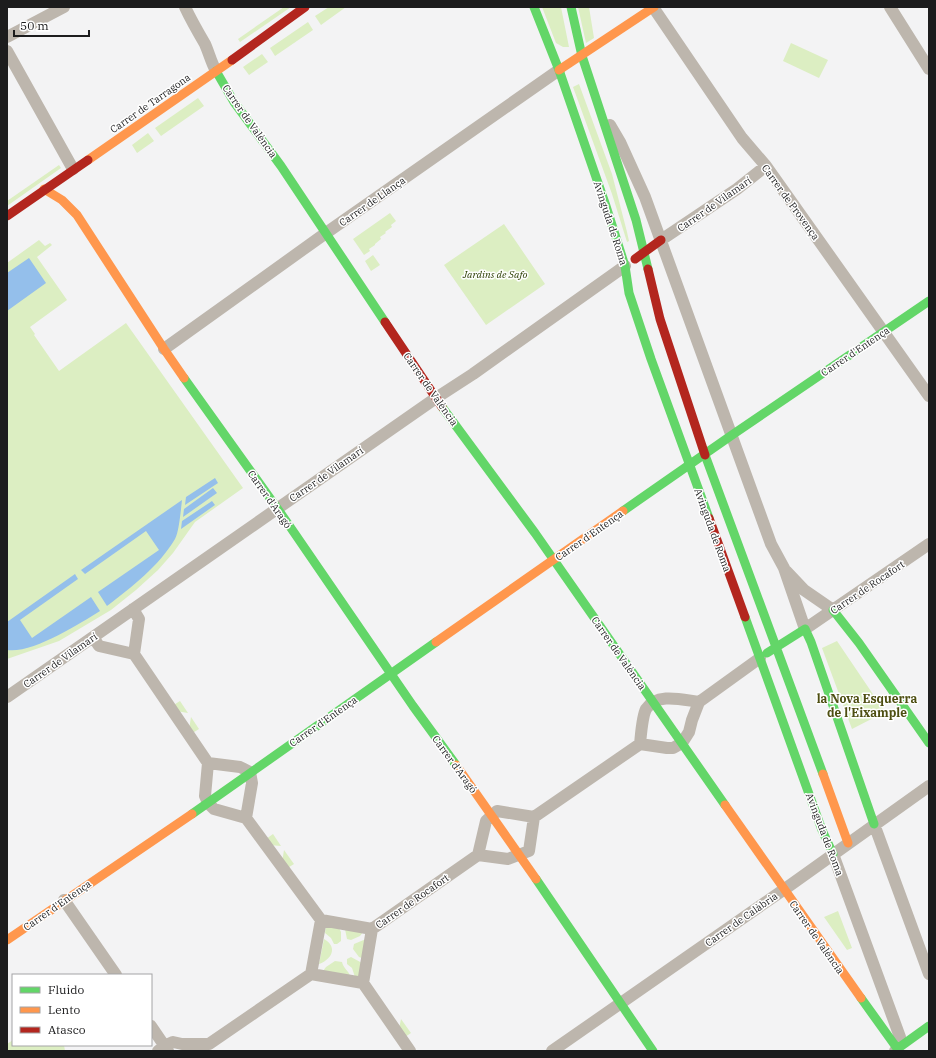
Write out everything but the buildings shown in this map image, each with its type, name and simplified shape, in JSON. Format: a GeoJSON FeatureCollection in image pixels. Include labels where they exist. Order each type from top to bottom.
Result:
{"type":"FeatureCollection","features":[{"type":"Feature","properties":{"kind":"street"},"geometry":{"type":"LineString","coordinates":[[7,37],[64,7]]}},
{"type":"Feature","properties":{"kind":"street"},"geometry":{"type":"LineString","coordinates":[[185,7],[216,71]]}},
{"type":"Feature","properties":{"kind":"street","name":"Carrer de Tarragona"},"geometry":{"type":"LineString","coordinates":[[7,216],[216,71],[305,7]]}},
{"type":"Feature","properties":{"kind":"street","name":"Avinguda de Roma"},"geometry":{"type":"LineString","coordinates":[[534,7],[559,70],[606,206],[625,266],[629,293],[689,466],[822,830],[833,854],[900,1037],[897,1050]]}},
{"type":"Feature","properties":{"kind":"street","name":"Avinguda de Roma"},"geometry":{"type":"LineString","coordinates":[[571,7],[582,56],[636,220],[660,319],[705,454],[848,842]]}},
{"type":"Feature","properties":{"kind":"street","name":"Carrer de Llança"},"geometry":{"type":"LineString","coordinates":[[164,349],[326,233],[559,70],[653,7]]}},
{"type":"Feature","properties":{"kind":"street","name":"Carrer de Provença"},"geometry":{"type":"LineString","coordinates":[[653,7],[742,138],[766,166],[929,396]]}},
{"type":"Feature","properties":{"kind":"street"},"geometry":{"type":"LineString","coordinates":[[890,7],[929,68]]}},
{"type":"Feature","properties":{"kind":"street"},"geometry":{"type":"LineString","coordinates":[[7,51],[74,169],[72,183]]}},
{"type":"Feature","properties":{"kind":"street","name":"Carrer de València"},"geometry":{"type":"LineString","coordinates":[[216,71],[234,102],[281,166],[436,398],[554,560],[897,1050]]}},
{"type":"Feature","properties":{"kind":"street","name":"Avinguda de Roma"},"geometry":{"type":"LineString","coordinates":[[600,109],[620,142],[636,176],[661,240],[771,544],[784,568],[805,629]]}},
{"type":"Feature","properties":{"kind":"street","name":"Carrer de Vilamarí"},"geometry":{"type":"LineString","coordinates":[[661,240],[737,189],[766,166]]}},
{"type":"Feature","properties":{"kind":"street","name":"Carrer d'Aragó"},"geometry":{"type":"LineString","coordinates":[[44,189],[66,201],[74,210],[164,349],[519,855],[653,1051]]}},
{"type":"Feature","properties":{"kind":"street"},"geometry":{"type":"LineString","coordinates":[[72,196],[74,210]]}},
{"type":"Feature","properties":{"kind":"street"},"geometry":{"type":"LineString","coordinates":[[625,266],[661,240]]}},
{"type":"Feature","properties":{"kind":"street","name":"Carrer de Vilamarí"},"geometry":{"type":"LineString","coordinates":[[7,697],[277,508],[473,374],[625,266]]}},
{"type":"Feature","properties":{"kind":"street","name":"Carrer d'Entença"},"geometry":{"type":"LineString","coordinates":[[7,940],[64,900],[211,806],[245,769],[308,733],[391,673],[732,435],[929,301]]}},
{"type":"Feature","properties":{"kind":"street","name":"Carrer de Rocafort"},"geometry":{"type":"LineString","coordinates":[[805,629],[929,544]]}},
{"type":"Feature","properties":{"kind":"street"},"geometry":{"type":"LineString","coordinates":[[784,568],[804,590],[833,610],[859,643],[929,742]]}},
{"type":"Feature","properties":{"kind":"street"},"geometry":{"type":"LineString","coordinates":[[133,609],[139,619],[134,654],[208,763],[205,796],[211,806],[246,818],[321,920],[372,929]]}},
{"type":"Feature","properties":{"kind":"street"},"geometry":{"type":"LineString","coordinates":[[534,817],[529,851],[508,859],[478,855],[486,821],[491,815],[497,811],[534,817],[640,744],[673,748],[682,743],[689,732],[699,702],[760,658],[805,629],[811,642],[874,824],[929,974]]}},
{"type":"Feature","properties":{"kind":"street"},"geometry":{"type":"LineString","coordinates":[[93,637],[99,646],[134,654]]}},
{"type":"Feature","properties":{"kind":"street"},"geometry":{"type":"LineString","coordinates":[[640,744],[646,710],[653,703],[660,699],[699,702]]}},
{"type":"Feature","properties":{"kind":"street"},"geometry":{"type":"LineString","coordinates":[[208,763],[245,769],[252,783],[246,818]]}},
{"type":"Feature","properties":{"kind":"street","name":"Carrer de Calàbria"},"geometry":{"type":"LineString","coordinates":[[552,1051],[929,786]]}},
{"type":"Feature","properties":{"kind":"street","name":"Carrer de Rocafort"},"geometry":{"type":"LineString","coordinates":[[363,983],[372,929],[478,855]]}},
{"type":"Feature","properties":{"kind":"street"},"geometry":{"type":"LineString","coordinates":[[64,900],[115,974]]}},
{"type":"Feature","properties":{"kind":"street"},"geometry":{"type":"LineString","coordinates":[[152,1027],[166,1048],[182,1044],[208,1047],[311,974],[321,920]]}},
{"type":"Feature","properties":{"kind":"street"},"geometry":{"type":"LineString","coordinates":[[311,974],[363,983],[410,1051]]}},
{"type":"Feature","properties":{"kind":"street"},"geometry":{"type":"LineString","coordinates":[[897,1050],[929,1026]]}},
{"type":"Feature","properties":{"kind":"green space"},"geometry":{"type":"Polygon","coordinates":[[[284,7],[291,7],[240,42],[238,39],[284,7]]]}},
{"type":"Feature","properties":{"kind":"green space"},"geometry":{"type":"Polygon","coordinates":[[[329,7],[346,7],[321,25],[315,16],[329,7]]]}},
{"type":"Feature","properties":{"kind":"green space"},"geometry":{"type":"Polygon","coordinates":[[[542,7],[561,7],[569,47],[563,47],[556,43],[542,7]]]}},
{"type":"Feature","properties":{"kind":"green space"},"geometry":{"type":"Polygon","coordinates":[[[578,7],[589,7],[594,38],[586,43],[578,7]]]}},
{"type":"Feature","properties":{"kind":"green space"},"geometry":{"type":"Polygon","coordinates":[[[308,22],[313,30],[275,56],[270,48],[308,22]]]}},
{"type":"Feature","properties":{"kind":"green space"},"geometry":{"type":"Polygon","coordinates":[[[791,43],[828,60],[819,78],[783,61],[791,43]]]}},
{"type":"Feature","properties":{"kind":"green space"},"geometry":{"type":"Polygon","coordinates":[[[262,54],[268,62],[249,75],[243,67],[262,54]]]}},
{"type":"Feature","properties":{"kind":"green space"},"geometry":{"type":"Polygon","coordinates":[[[579,84],[612,174],[629,241],[627,242],[612,194],[573,87],[579,84]]]}},
{"type":"Feature","properties":{"kind":"green space"},"geometry":{"type":"Polygon","coordinates":[[[198,98],[204,106],[161,136],[155,128],[198,98]]]}},
{"type":"Feature","properties":{"kind":"green space"},"geometry":{"type":"Polygon","coordinates":[[[148,133],[154,141],[137,153],[132,145],[148,133]]]}},
{"type":"Feature","properties":{"kind":"green space"},"geometry":{"type":"Polygon","coordinates":[[[59,165],[61,168],[7,206],[7,201],[59,165]]]}},
{"type":"Feature","properties":{"kind":"green space"},"geometry":{"type":"Polygon","coordinates":[[[390,213],[396,221],[391,225],[392,227],[385,232],[386,233],[380,237],[381,239],[369,249],[370,251],[364,255],[353,239],[390,213]]]}},
{"type":"Feature","properties":{"kind":"green space","name":"Jardins de Safo"},"geometry":{"type":"Polygon","coordinates":[[[504,224],[545,284],[486,325],[444,265],[504,224]]]}},
{"type":"Feature","properties":{"kind":"green space"},"geometry":{"type":"Polygon","coordinates":[[[39,240],[45,246],[50,243],[52,245],[37,257],[67,300],[30,327],[59,371],[126,323],[243,488],[195,522],[173,553],[158,570],[111,610],[59,641],[7,659],[7,263],[39,240]]]}},
{"type":"Feature","properties":{"kind":"green space"},"geometry":{"type":"Polygon","coordinates":[[[373,255],[380,265],[371,271],[365,261],[373,255]]]}},
{"type":"Feature","properties":{"kind":"green space"},"geometry":{"type":"Polygon","coordinates":[[[837,641],[885,712],[852,729],[822,648],[837,641]]]}},
{"type":"Feature","properties":{"kind":"green space"},"geometry":{"type":"Polygon","coordinates":[[[180,701],[188,713],[176,711],[172,706],[180,701]]]}},
{"type":"Feature","properties":{"kind":"green space"},"geometry":{"type":"Polygon","coordinates":[[[191,717],[199,729],[191,734],[189,730],[191,717]]]}},
{"type":"Feature","properties":{"kind":"green space"},"geometry":{"type":"Polygon","coordinates":[[[273,834],[281,846],[269,845],[266,839],[273,834]]]}},
{"type":"Feature","properties":{"kind":"green space"},"geometry":{"type":"Polygon","coordinates":[[[284,850],[294,864],[286,869],[282,863],[284,850]]]}},
{"type":"Feature","properties":{"kind":"green space"},"geometry":{"type":"Polygon","coordinates":[[[838,911],[852,948],[847,950],[824,917],[838,911]]]}},
{"type":"Feature","properties":{"kind":"green space"},"geometry":{"type":"Polygon","coordinates":[[[326,925],[339,928],[341,932],[341,941],[337,944],[334,944],[331,938],[325,933],[326,925]]]}},
{"type":"Feature","properties":{"kind":"green space"},"geometry":{"type":"Polygon","coordinates":[[[345,929],[363,932],[360,936],[351,940],[347,939],[345,929]]]}},
{"type":"Feature","properties":{"kind":"green space"},"geometry":{"type":"Polygon","coordinates":[[[324,939],[331,946],[332,953],[324,962],[319,964],[324,939]]]}},
{"type":"Feature","properties":{"kind":"green space"},"geometry":{"type":"Polygon","coordinates":[[[366,939],[362,958],[359,957],[353,949],[354,944],[366,939]]]}},
{"type":"Feature","properties":{"kind":"green space"},"geometry":{"type":"Polygon","coordinates":[[[351,957],[362,963],[359,978],[355,977],[352,968],[347,964],[347,959],[351,957]]]}},
{"type":"Feature","properties":{"kind":"green space"},"geometry":{"type":"Polygon","coordinates":[[[335,961],[342,962],[350,976],[323,971],[335,961]]]}},
{"type":"Feature","properties":{"kind":"green space"},"geometry":{"type":"Polygon","coordinates":[[[401,1019],[411,1033],[405,1037],[399,1029],[401,1019]]]}},
{"type":"Feature","properties":{"kind":"green space"},"geometry":{"type":"Polygon","coordinates":[[[12,1041],[12,1046],[64,1046],[65,1051],[7,1051],[7,1044],[12,1041]]]}},
{"type":"Feature","properties":{"kind":"water"},"geometry":{"type":"Polygon","coordinates":[[[29,258],[46,283],[7,311],[7,273],[29,258]]]}},
{"type":"Feature","properties":{"kind":"water"},"geometry":{"type":"Polygon","coordinates":[[[215,478],[218,483],[185,505],[186,497],[215,478]]]}},
{"type":"Feature","properties":{"kind":"water"},"geometry":{"type":"Polygon","coordinates":[[[213,488],[217,493],[183,517],[184,509],[213,488]]]}},
{"type":"Feature","properties":{"kind":"water"},"geometry":{"type":"Polygon","coordinates":[[[182,500],[180,520],[176,536],[169,549],[144,576],[107,606],[98,592],[159,550],[146,531],[85,574],[81,570],[182,500]]]}},
{"type":"Feature","properties":{"kind":"water"},"geometry":{"type":"Polygon","coordinates":[[[212,501],[215,505],[181,529],[182,521],[212,501]]]}},
{"type":"Feature","properties":{"kind":"water"},"geometry":{"type":"Polygon","coordinates":[[[75,574],[78,579],[20,620],[32,638],[91,597],[100,611],[42,643],[17,650],[7,650],[7,622],[75,574]]]}},
{"type":"Feature","properties":{"kind":"traffic: fast"},"geometry":{"type":"LineString","coordinates":[[534,7],[559,70],[606,206],[625,266],[629,293],[651,359],[709,518]]}},
{"type":"Feature","properties":{"kind":"traffic: fast"},"geometry":{"type":"LineString","coordinates":[[571,7],[582,56],[636,220],[648,269]]}},
{"type":"Feature","properties":{"kind":"traffic: fast"},"geometry":{"type":"LineString","coordinates":[[216,71],[234,102],[281,166],[385,322]]}},
{"type":"Feature","properties":{"kind":"traffic: fast"},"geometry":{"type":"LineString","coordinates":[[623,511],[929,301]]}},
{"type":"Feature","properties":{"kind":"traffic: fast"},"geometry":{"type":"LineString","coordinates":[[184,378],[282,515],[413,706],[456,765]]}},
{"type":"Feature","properties":{"kind":"traffic: fast"},"geometry":{"type":"LineString","coordinates":[[442,407],[535,533],[725,805]]}},
{"type":"Feature","properties":{"kind":"traffic: fast"},"geometry":{"type":"LineString","coordinates":[[705,455],[823,774]]}},
{"type":"Feature","properties":{"kind":"traffic: fast"},"geometry":{"type":"LineString","coordinates":[[833,610],[859,643],[929,743]]}},
{"type":"Feature","properties":{"kind":"traffic: fast"},"geometry":{"type":"LineString","coordinates":[[745,617],[822,830],[833,854]]}},
{"type":"Feature","properties":{"kind":"traffic: fast"},"geometry":{"type":"LineString","coordinates":[[767,653],[805,629],[811,642],[874,824]]}},
{"type":"Feature","properties":{"kind":"traffic: fast"},"geometry":{"type":"LineString","coordinates":[[192,814],[436,642]]}},
{"type":"Feature","properties":{"kind":"traffic: fast"},"geometry":{"type":"LineString","coordinates":[[536,879],[653,1051]]}},
{"type":"Feature","properties":{"kind":"traffic: fast"},"geometry":{"type":"LineString","coordinates":[[861,998],[899,1051]]}},
{"type":"Feature","properties":{"kind":"traffic: fast"},"geometry":{"type":"LineString","coordinates":[[897,1049],[929,1026]]}},
{"type":"Feature","properties":{"kind":"traffic: slow"},"geometry":{"type":"LineString","coordinates":[[559,70],[654,7]]}},
{"type":"Feature","properties":{"kind":"traffic: slow"},"geometry":{"type":"LineString","coordinates":[[88,160],[232,60]]}},
{"type":"Feature","properties":{"kind":"traffic: slow"},"geometry":{"type":"LineString","coordinates":[[44,189],[62,200],[77,215],[184,378]]}},
{"type":"Feature","properties":{"kind":"traffic: slow"},"geometry":{"type":"LineString","coordinates":[[436,642],[623,511]]}},
{"type":"Feature","properties":{"kind":"traffic: slow"},"geometry":{"type":"LineString","coordinates":[[456,765],[536,879]]}},
{"type":"Feature","properties":{"kind":"traffic: slow"},"geometry":{"type":"LineString","coordinates":[[823,774],[848,843]]}},
{"type":"Feature","properties":{"kind":"traffic: slow"},"geometry":{"type":"LineString","coordinates":[[725,805],[861,998]]}},
{"type":"Feature","properties":{"kind":"traffic: slow"},"geometry":{"type":"LineString","coordinates":[[7,940],[192,814]]}},
{"type":"Feature","properties":{"kind":"traffic: jam"},"geometry":{"type":"LineString","coordinates":[[232,60],[305,7]]}},
{"type":"Feature","properties":{"kind":"traffic: jam"},"geometry":{"type":"LineString","coordinates":[[7,216],[88,160]]}},
{"type":"Feature","properties":{"kind":"traffic: jam"},"geometry":{"type":"LineString","coordinates":[[635,259],[661,240]]}},
{"type":"Feature","properties":{"kind":"traffic: jam"},"geometry":{"type":"LineString","coordinates":[[648,269],[660,319],[705,455]]}},
{"type":"Feature","properties":{"kind":"traffic: jam"},"geometry":{"type":"LineString","coordinates":[[385,322],[442,407]]}},
{"type":"Feature","properties":{"kind":"traffic: jam"},"geometry":{"type":"LineString","coordinates":[[709,518],[745,617]]}},
{"type":"Feature","properties":{"kind":"district","name":"la Nova Esquerra de l'Eixample"},"geometry":{"type":"Point","coordinates":[867,706]}}]}
